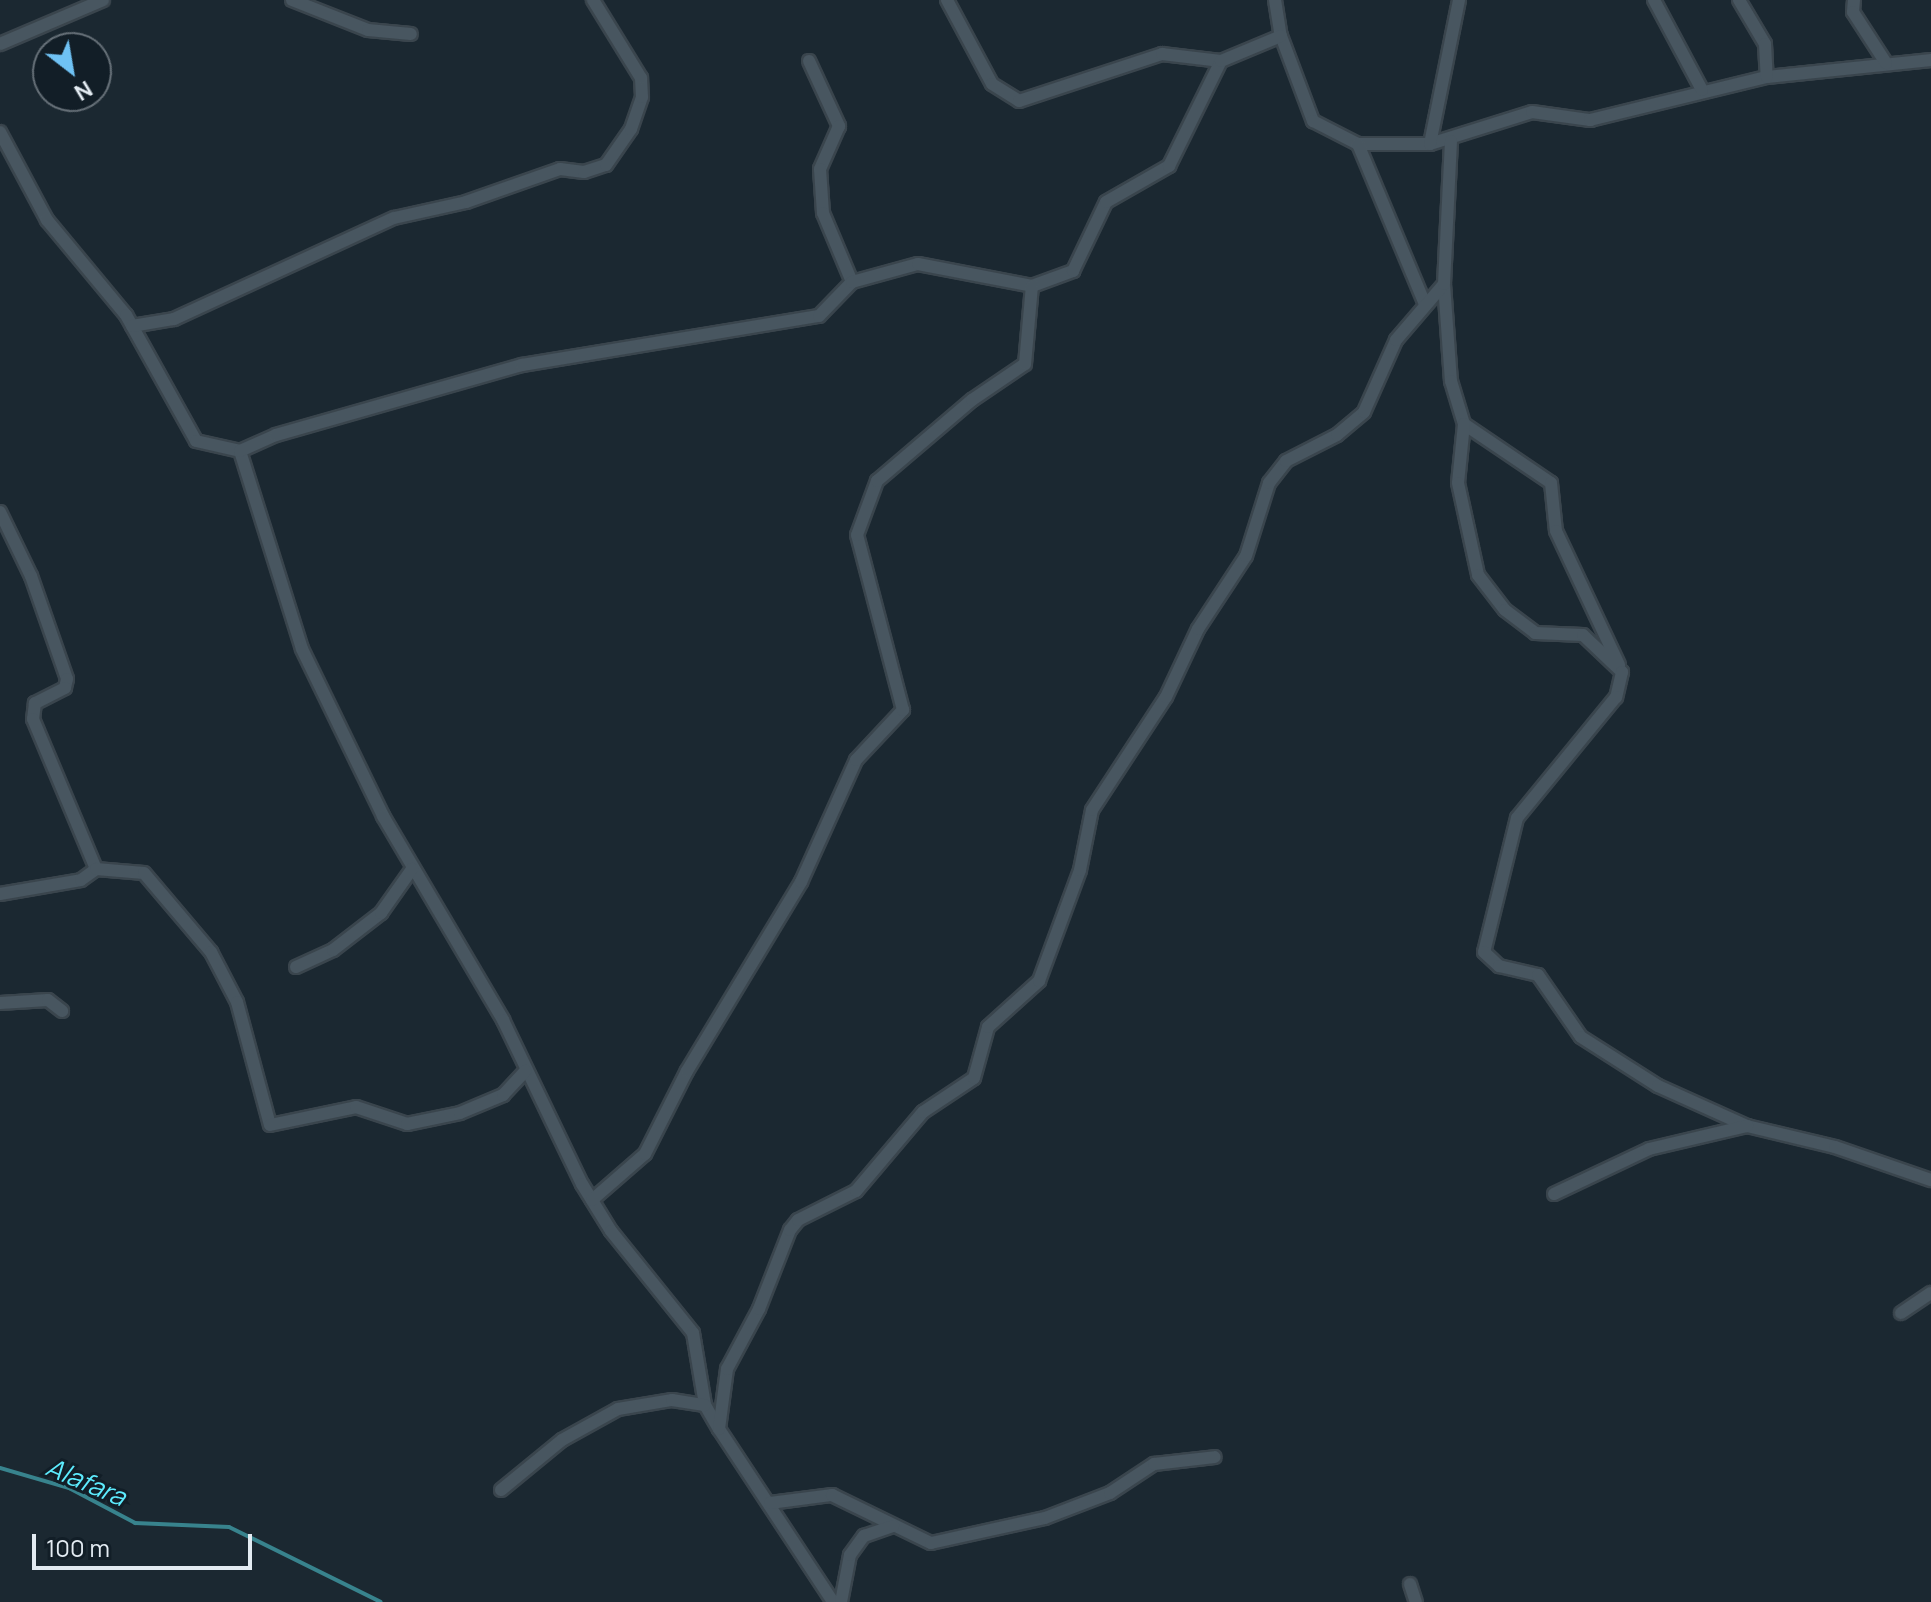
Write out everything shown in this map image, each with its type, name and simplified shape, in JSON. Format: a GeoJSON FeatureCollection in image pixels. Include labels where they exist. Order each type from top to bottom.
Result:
{"type":"FeatureCollection","features":[{"type":"Feature","properties":{"kind":"street"},"geometry":{"type":"LineString","coordinates":[[0,44],[103,0]]}},
{"type":"Feature","properties":{"kind":"street"},"geometry":{"type":"LineString","coordinates":[[292,0],[368,30],[411,34]]}},
{"type":"Feature","properties":{"kind":"street"},"geometry":{"type":"LineString","coordinates":[[132,326],[203,307],[394,218],[466,202],[560,169],[584,172],[606,165],[631,129],[642,97],[641,78],[593,0]]}},
{"type":"Feature","properties":{"kind":"street"},"geometry":{"type":"LineString","coordinates":[[947,0],[992,84],[1019,101],[1162,54],[1221,61],[1281,36]]}},
{"type":"Feature","properties":{"kind":"street"},"geometry":{"type":"LineString","coordinates":[[1275,0],[1281,36],[1313,121],[1358,144],[1451,141],[1532,112],[1590,120],[1702,90],[1767,77],[1931,60]]}},
{"type":"Feature","properties":{"kind":"street"},"geometry":{"type":"LineString","coordinates":[[1430,144],[1459,0]]}},
{"type":"Feature","properties":{"kind":"street"},"geometry":{"type":"LineString","coordinates":[[1654,0],[1702,90]]}},
{"type":"Feature","properties":{"kind":"street"},"geometry":{"type":"LineString","coordinates":[[1739,0],[1765,44],[1767,77]]}},
{"type":"Feature","properties":{"kind":"street"},"geometry":{"type":"LineString","coordinates":[[1854,0],[1853,12],[1886,63]]}},
{"type":"Feature","properties":{"kind":"street"},"geometry":{"type":"LineString","coordinates":[[809,61],[839,126],[820,169],[823,213],[852,282]]}},
{"type":"Feature","properties":{"kind":"street"},"geometry":{"type":"LineString","coordinates":[[0,132],[47,220],[132,326],[196,441],[240,451],[276,435],[522,365],[819,316],[852,282],[918,264],[1032,286],[1073,271],[1106,202],[1169,166],[1221,61]]}},
{"type":"Feature","properties":{"kind":"street"},"geometry":{"type":"LineString","coordinates":[[1451,141],[1444,284],[1451,381],[1464,424],[1458,483],[1478,575],[1505,610],[1535,633],[1583,635],[1622,672]]}},
{"type":"Feature","properties":{"kind":"street"},"geometry":{"type":"LineString","coordinates":[[1358,144],[1425,304]]}},
{"type":"Feature","properties":{"kind":"street"},"geometry":{"type":"LineString","coordinates":[[719,1429],[727,1369],[759,1309],[790,1230],[798,1220],[856,1191],[923,1112],[974,1078],[988,1027],[1039,981],[1080,870],[1092,810],[1166,697],[1198,629],[1246,556],[1269,483],[1286,461],[1337,435],[1364,412],[1385,358],[1444,284]]}},
{"type":"Feature","properties":{"kind":"street"},"geometry":{"type":"LineString","coordinates":[[592,1200],[645,1154],[687,1071],[801,882],[856,760],[903,710],[857,535],[877,481],[972,400],[1025,364],[1032,286]]}},
{"type":"Feature","properties":{"kind":"street"},"geometry":{"type":"LineString","coordinates":[[1464,424],[1551,483],[1556,531],[1622,672],[1616,697],[1517,818],[1484,952],[1499,966],[1538,975],[1573,1029],[1624,1066],[1747,1126],[1835,1147],[1931,1180]]}},
{"type":"Feature","properties":{"kind":"street"},"geometry":{"type":"LineString","coordinates":[[240,451],[302,649],[412,869],[503,1020],[525,1071],[592,1200],[693,1333],[705,1405],[833,1602]]}},
{"type":"Feature","properties":{"kind":"street"},"geometry":{"type":"LineString","coordinates":[[0,512],[31,576],[67,679],[65,688],[35,703],[33,719],[96,869]]}},
{"type":"Feature","properties":{"kind":"street"},"geometry":{"type":"LineString","coordinates":[[0,894],[81,880],[96,869],[144,873],[211,952],[237,1002],[270,1125],[356,1107],[407,1124],[460,1113],[503,1095],[525,1071]]}},
{"type":"Feature","properties":{"kind":"street"},"geometry":{"type":"LineString","coordinates":[[296,967],[310,964],[381,913],[412,869]]}},
{"type":"Feature","properties":{"kind":"street"},"geometry":{"type":"LineString","coordinates":[[0,1003],[48,1000],[62,1011]]}},
{"type":"Feature","properties":{"kind":"street"},"geometry":{"type":"LineString","coordinates":[[1554,1194],[1649,1149],[1747,1126]]}},
{"type":"Feature","properties":{"kind":"street"},"geometry":{"type":"LineString","coordinates":[[1901,1313],[1931,1293]]}},
{"type":"Feature","properties":{"kind":"street"},"geometry":{"type":"LineString","coordinates":[[501,1490],[562,1440],[618,1409],[672,1400],[705,1405]]}},
{"type":"Feature","properties":{"kind":"street"},"geometry":{"type":"LineString","coordinates":[[770,1503],[832,1495],[931,1543],[1045,1518],[1110,1493],[1154,1464],[1215,1457]]}},
{"type":"Feature","properties":{"kind":"street"},"geometry":{"type":"LineString","coordinates":[[841,1602],[850,1555],[864,1536],[893,1526]]}},
{"type":"Feature","properties":{"kind":"street"},"geometry":{"type":"LineString","coordinates":[[1410,1584],[1416,1602]]}},
{"type":"Feature","properties":{"kind":"waterway","name":"Alafara"},"geometry":{"type":"LineString","coordinates":[[0,1468],[69,1488],[135,1523],[229,1527],[381,1602]]}}]}
